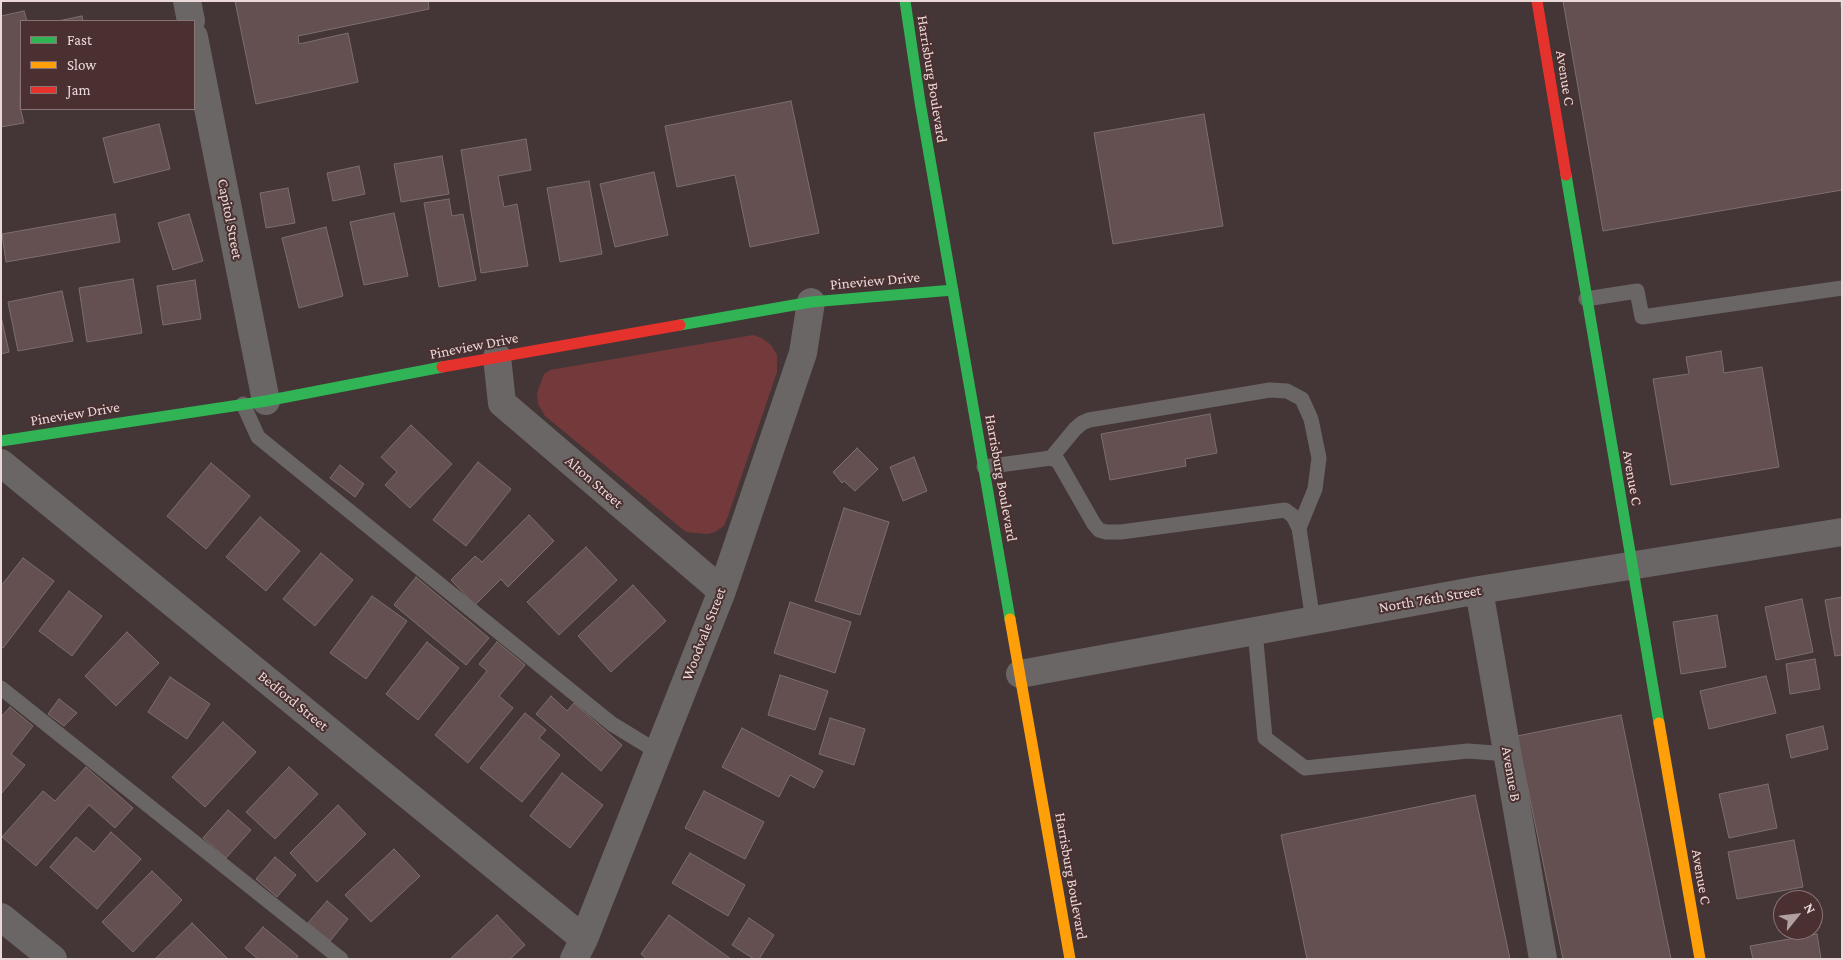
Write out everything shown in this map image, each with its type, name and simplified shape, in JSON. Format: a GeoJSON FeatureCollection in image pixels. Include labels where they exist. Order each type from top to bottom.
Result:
{"type":"FeatureCollection","features":[{"type":"Feature","properties":{"kind":"street"},"geometry":{"type":"LineString","coordinates":[[186,1],[191,20]]}},
{"type":"Feature","properties":{"kind":"street","name":"Harrisburg Boulevard"},"geometry":{"type":"LineString","coordinates":[[905,1],[953,290],[1070,959]]}},
{"type":"Feature","properties":{"kind":"street","name":"Avenue C"},"geometry":{"type":"LineString","coordinates":[[1537,1],[1586,298],[1700,959]]}},
{"type":"Feature","properties":{"kind":"street","name":"Capitol Street"},"geometry":{"type":"LineString","coordinates":[[195,43],[254,403]]}},
{"type":"Feature","properties":{"kind":"street","name":"Pineview Drive"},"geometry":{"type":"LineString","coordinates":[[1,441],[254,403],[497,357],[811,302],[953,290]]}},
{"type":"Feature","properties":{"kind":"street","name":"Woodvale Street"},"geometry":{"type":"LineString","coordinates":[[579,949],[722,591],[803,353],[811,302]]}},
{"type":"Feature","properties":{"kind":"street","name":"Alton Street"},"geometry":{"type":"LineString","coordinates":[[497,357],[502,403],[722,591]]}},
{"type":"Feature","properties":{"kind":"street","name":"Bedford Street"},"geometry":{"type":"LineString","coordinates":[[1,463],[579,949]]}},
{"type":"Feature","properties":{"kind":"street","name":"North 76th Street"},"geometry":{"type":"LineString","coordinates":[[1020,674],[1479,590],[1632,564],[1842,532]]}},
{"type":"Feature","properties":{"kind":"street","name":"Avenue B"},"geometry":{"type":"LineString","coordinates":[[1479,590],[1543,959]]}},
{"type":"Feature","properties":{"kind":"street"},"geometry":{"type":"LineString","coordinates":[[1,917],[53,959]]}},
{"type":"Feature","properties":{"kind":"lane"},"geometry":{"type":"LineString","coordinates":[[1586,298],[1637,291],[1642,317],[1842,288]]}},
{"type":"Feature","properties":{"kind":"lane"},"geometry":{"type":"LineString","coordinates":[[1051,458],[1075,429],[1089,420],[1270,390],[1287,391],[1302,399],[1311,419],[1319,458],[1315,489],[1299,528]]}},
{"type":"Feature","properties":{"kind":"lane"},"geometry":{"type":"LineString","coordinates":[[254,403],[258,436],[612,724],[658,752]]}},
{"type":"Feature","properties":{"kind":"lane"},"geometry":{"type":"LineString","coordinates":[[984,468],[1051,458],[1058,461],[1094,524],[1099,530],[1106,532],[1122,532],[1285,510],[1293,516],[1299,528],[1313,620]]}},
{"type":"Feature","properties":{"kind":"lane"},"geometry":{"type":"LineString","coordinates":[[1255,631],[1265,738],[1305,768],[1468,751],[1508,754]]}},
{"type":"Feature","properties":{"kind":"lane"},"geometry":{"type":"LineString","coordinates":[[1,688],[341,959]]}},
{"type":"Feature","properties":{"kind":"shaded area"},"geometry":{"type":"Polygon","coordinates":[[[753,335],[762,338],[771,345],[777,355],[777,372],[728,516],[724,526],[715,532],[708,534],[686,532],[545,416],[538,404],[537,393],[544,374],[550,370],[753,335]]]}},
{"type":"Feature","properties":{"kind":"building"},"geometry":{"type":"Polygon","coordinates":[[[235,1],[428,1],[429,9],[298,36],[299,44],[348,33],[358,82],[256,104],[235,1]]]}},
{"type":"Feature","properties":{"kind":"building"},"geometry":{"type":"Polygon","coordinates":[[[1563,1],[1840,1],[1842,13],[1842,190],[1603,231],[1563,1]]]}},
{"type":"Feature","properties":{"kind":"building"},"geometry":{"type":"Polygon","coordinates":[[[24,11],[27,20],[20,20],[20,110],[24,123],[1,127],[1,16],[24,11]]]}},
{"type":"Feature","properties":{"kind":"building"},"geometry":{"type":"Polygon","coordinates":[[[82,16],[83,20],[63,20],[82,16]]]}},
{"type":"Feature","properties":{"kind":"building"},"geometry":{"type":"Polygon","coordinates":[[[791,101],[819,233],[750,247],[735,175],[677,187],[665,126],[791,101]]]}},
{"type":"Feature","properties":{"kind":"building"},"geometry":{"type":"Polygon","coordinates":[[[1204,114],[1223,226],[1113,244],[1094,133],[1204,114]]]}},
{"type":"Feature","properties":{"kind":"building"},"geometry":{"type":"Polygon","coordinates":[[[159,124],[170,169],[114,183],[103,138],[159,124]]]}},
{"type":"Feature","properties":{"kind":"building"},"geometry":{"type":"Polygon","coordinates":[[[526,139],[531,170],[498,176],[504,207],[517,204],[528,266],[481,273],[461,150],[526,139]]]}},
{"type":"Feature","properties":{"kind":"building"},"geometry":{"type":"Polygon","coordinates":[[[442,156],[449,194],[401,202],[394,164],[442,156]]]}},
{"type":"Feature","properties":{"kind":"building"},"geometry":{"type":"Polygon","coordinates":[[[359,166],[365,194],[333,201],[327,173],[359,166]]]}},
{"type":"Feature","properties":{"kind":"building"},"geometry":{"type":"Polygon","coordinates":[[[654,172],[668,235],[615,247],[600,184],[654,172]]]}},
{"type":"Feature","properties":{"kind":"building"},"geometry":{"type":"Polygon","coordinates":[[[589,181],[602,254],[560,262],[547,188],[589,181]]]}},
{"type":"Feature","properties":{"kind":"building"},"geometry":{"type":"Polygon","coordinates":[[[288,188],[295,223],[266,228],[260,193],[288,188]]]}},
{"type":"Feature","properties":{"kind":"building"},"geometry":{"type":"Polygon","coordinates":[[[449,199],[452,216],[463,214],[476,280],[439,287],[424,203],[449,199]]]}},
{"type":"Feature","properties":{"kind":"building"},"geometry":{"type":"Polygon","coordinates":[[[394,213],[408,276],[364,285],[350,222],[394,213]]]}},
{"type":"Feature","properties":{"kind":"building"},"geometry":{"type":"Polygon","coordinates":[[[115,214],[120,242],[6,262],[2,234],[115,214]]]}},
{"type":"Feature","properties":{"kind":"building"},"geometry":{"type":"Polygon","coordinates":[[[189,214],[203,261],[173,270],[158,223],[189,214]]]}},
{"type":"Feature","properties":{"kind":"building"},"geometry":{"type":"Polygon","coordinates":[[[326,227],[343,296],[299,308],[282,238],[326,227]]]}},
{"type":"Feature","properties":{"kind":"building"},"geometry":{"type":"Polygon","coordinates":[[[133,279],[142,333],[87,342],[79,288],[133,279]]]}},
{"type":"Feature","properties":{"kind":"building"},"geometry":{"type":"Polygon","coordinates":[[[195,280],[201,319],[163,325],[157,286],[195,280]]]}},
{"type":"Feature","properties":{"kind":"building"},"geometry":{"type":"Polygon","coordinates":[[[62,291],[73,341],[18,351],[8,302],[62,291]]]}},
{"type":"Feature","properties":{"kind":"building"},"geometry":{"type":"Polygon","coordinates":[[[1,316],[9,352],[1,354],[1,316]]]}},
{"type":"Feature","properties":{"kind":"building"},"geometry":{"type":"Polygon","coordinates":[[[1721,351],[1724,373],[1762,367],[1779,467],[1671,485],[1653,379],[1689,374],[1686,357],[1721,351]]]}},
{"type":"Feature","properties":{"kind":"building"},"geometry":{"type":"Polygon","coordinates":[[[1210,414],[1217,453],[1185,459],[1186,466],[1110,480],[1101,434],[1210,414]]]}},
{"type":"Feature","properties":{"kind":"building"},"geometry":{"type":"Polygon","coordinates":[[[411,425],[452,464],[410,508],[385,485],[397,472],[381,457],[411,425]]]}},
{"type":"Feature","properties":{"kind":"building"},"geometry":{"type":"Polygon","coordinates":[[[857,448],[878,469],[855,491],[844,481],[842,483],[833,472],[857,448]]]}},
{"type":"Feature","properties":{"kind":"building"},"geometry":{"type":"Polygon","coordinates":[[[914,457],[927,491],[903,501],[890,467],[914,457]]]}},
{"type":"Feature","properties":{"kind":"building"},"geometry":{"type":"Polygon","coordinates":[[[478,462],[511,489],[466,546],[433,520],[478,462]]]}},
{"type":"Feature","properties":{"kind":"building"},"geometry":{"type":"Polygon","coordinates":[[[211,463],[250,496],[206,549],[167,516],[211,463]]]}},
{"type":"Feature","properties":{"kind":"building"},"geometry":{"type":"Polygon","coordinates":[[[340,465],[364,484],[355,497],[330,478],[340,465]]]}},
{"type":"Feature","properties":{"kind":"building"},"geometry":{"type":"Polygon","coordinates":[[[844,508],[889,522],[860,615],[815,601],[844,508]]]}},
{"type":"Feature","properties":{"kind":"building"},"geometry":{"type":"Polygon","coordinates":[[[529,515],[554,541],[508,587],[501,579],[475,605],[451,580],[475,556],[482,562],[529,515]]]}},
{"type":"Feature","properties":{"kind":"building"},"geometry":{"type":"Polygon","coordinates":[[[260,517],[300,551],[266,591],[226,557],[260,517]]]}},
{"type":"Feature","properties":{"kind":"building"},"geometry":{"type":"Polygon","coordinates":[[[586,547],[617,580],[559,635],[527,602],[586,547]]]}},
{"type":"Feature","properties":{"kind":"building"},"geometry":{"type":"Polygon","coordinates":[[[321,553],[353,580],[315,626],[283,599],[321,553]]]}},
{"type":"Feature","properties":{"kind":"building"},"geometry":{"type":"Polygon","coordinates":[[[23,558],[54,581],[3,648],[1,647],[1,586],[23,558]]]}},
{"type":"Feature","properties":{"kind":"building"},"geometry":{"type":"Polygon","coordinates":[[[416,577],[489,638],[466,665],[394,605],[416,577]]]}},
{"type":"Feature","properties":{"kind":"building"},"geometry":{"type":"Polygon","coordinates":[[[633,585],[666,621],[611,672],[578,636],[633,585]]]}},
{"type":"Feature","properties":{"kind":"building"},"geometry":{"type":"Polygon","coordinates":[[[69,591],[102,616],[72,656],[39,631],[69,591]]]}},
{"type":"Feature","properties":{"kind":"building"},"geometry":{"type":"Polygon","coordinates":[[[372,596],[407,621],[366,679],[330,653],[372,596]]]}},
{"type":"Feature","properties":{"kind":"building"},"geometry":{"type":"Polygon","coordinates":[[[1842,597],[1842,655],[1835,656],[1825,600],[1842,597]]]}},
{"type":"Feature","properties":{"kind":"building"},"geometry":{"type":"Polygon","coordinates":[[[1802,599],[1813,652],[1776,660],[1765,607],[1802,599]]]}},
{"type":"Feature","properties":{"kind":"building"},"geometry":{"type":"Polygon","coordinates":[[[790,602],[851,622],[835,673],[774,653],[790,602]]]}},
{"type":"Feature","properties":{"kind":"building"},"geometry":{"type":"Polygon","coordinates":[[[1717,615],[1726,667],[1681,674],[1673,622],[1717,615]]]}},
{"type":"Feature","properties":{"kind":"building"},"geometry":{"type":"Polygon","coordinates":[[[127,632],[159,663],[116,706],[85,676],[127,632]]]}},
{"type":"Feature","properties":{"kind":"building"},"geometry":{"type":"Polygon","coordinates":[[[427,642],[459,668],[418,720],[386,694],[427,642]]]}},
{"type":"Feature","properties":{"kind":"building"},"geometry":{"type":"Polygon","coordinates":[[[497,642],[525,665],[499,696],[513,708],[468,763],[435,735],[487,671],[479,664],[497,642]]]}},
{"type":"Feature","properties":{"kind":"building"},"geometry":{"type":"Polygon","coordinates":[[[1815,659],[1820,689],[1790,694],[1786,664],[1815,659]]]}},
{"type":"Feature","properties":{"kind":"building"},"geometry":{"type":"Polygon","coordinates":[[[780,675],[828,691],[815,730],[768,715],[780,675]]]}},
{"type":"Feature","properties":{"kind":"building"},"geometry":{"type":"Polygon","coordinates":[[[1766,676],[1776,713],[1709,729],[1700,691],[1766,676]]]}},
{"type":"Feature","properties":{"kind":"building"},"geometry":{"type":"Polygon","coordinates":[[[170,677],[210,704],[187,739],[148,712],[170,677]]]}},
{"type":"Feature","properties":{"kind":"building"},"geometry":{"type":"Polygon","coordinates":[[[551,696],[567,711],[574,703],[622,745],[601,771],[536,714],[551,696]]]}},
{"type":"Feature","properties":{"kind":"building"},"geometry":{"type":"Polygon","coordinates":[[[59,699],[77,713],[64,726],[48,714],[59,699]]]}},
{"type":"Feature","properties":{"kind":"building"},"geometry":{"type":"Polygon","coordinates":[[[10,707],[33,726],[11,754],[25,765],[1,794],[1,717],[10,707]]]}},
{"type":"Feature","properties":{"kind":"building"},"geometry":{"type":"Polygon","coordinates":[[[525,713],[546,730],[539,738],[560,755],[522,802],[480,768],[525,713]]]}},
{"type":"Feature","properties":{"kind":"building"},"geometry":{"type":"Polygon","coordinates":[[[1621,715],[1671,959],[1563,959],[1517,736],[1621,715]]]}},
{"type":"Feature","properties":{"kind":"building"},"geometry":{"type":"Polygon","coordinates":[[[830,718],[865,729],[854,765],[819,754],[830,718]]]}},
{"type":"Feature","properties":{"kind":"building"},"geometry":{"type":"Polygon","coordinates":[[[223,722],[256,752],[205,807],[172,777],[223,722]]]}},
{"type":"Feature","properties":{"kind":"building"},"geometry":{"type":"Polygon","coordinates":[[[1823,726],[1828,749],[1791,758],[1786,735],[1823,726]]]}},
{"type":"Feature","properties":{"kind":"building"},"geometry":{"type":"Polygon","coordinates":[[[742,728],[823,771],[814,788],[790,775],[779,797],[722,767],[742,728]]]}},
{"type":"Feature","properties":{"kind":"building"},"geometry":{"type":"Polygon","coordinates":[[[86,767],[133,808],[115,828],[89,805],[36,866],[2,837],[43,791],[55,801],[86,767]]]}},
{"type":"Feature","properties":{"kind":"building"},"geometry":{"type":"Polygon","coordinates":[[[289,767],[318,794],[275,839],[246,812],[289,767]]]}},
{"type":"Feature","properties":{"kind":"building"},"geometry":{"type":"Polygon","coordinates":[[[562,773],[603,805],[570,848],[530,816],[562,773]]]}},
{"type":"Feature","properties":{"kind":"building"},"geometry":{"type":"Polygon","coordinates":[[[1768,784],[1777,828],[1729,838],[1719,794],[1768,784]]]}},
{"type":"Feature","properties":{"kind":"building"},"geometry":{"type":"Polygon","coordinates":[[[704,791],[764,822],[745,859],[685,828],[704,791]]]}},
{"type":"Feature","properties":{"kind":"building"},"geometry":{"type":"Polygon","coordinates":[[[1475,795],[1510,959],[1307,959],[1281,835],[1475,795]]]}},
{"type":"Feature","properties":{"kind":"building"},"geometry":{"type":"Polygon","coordinates":[[[338,805],[366,834],[317,882],[290,853],[338,805]]]}},
{"type":"Feature","properties":{"kind":"building"},"geometry":{"type":"Polygon","coordinates":[[[228,810],[251,830],[226,858],[203,838],[228,810]]]}},
{"type":"Feature","properties":{"kind":"building"},"geometry":{"type":"Polygon","coordinates":[[[111,832],[141,859],[97,909],[50,867],[76,837],[94,852],[111,832]]]}},
{"type":"Feature","properties":{"kind":"building"},"geometry":{"type":"Polygon","coordinates":[[[1794,840],[1803,887],[1773,890],[1773,892],[1737,899],[1728,852],[1794,840]]]}},
{"type":"Feature","properties":{"kind":"building"},"geometry":{"type":"Polygon","coordinates":[[[394,849],[420,876],[371,922],[345,895],[394,849]]]}},
{"type":"Feature","properties":{"kind":"building"},"geometry":{"type":"Polygon","coordinates":[[[690,853],[745,885],[728,916],[672,883],[690,853]]]}},
{"type":"Feature","properties":{"kind":"building"},"geometry":{"type":"Polygon","coordinates":[[[275,857],[296,875],[277,897],[256,879],[275,857]]]}},
{"type":"Feature","properties":{"kind":"building"},"geometry":{"type":"Polygon","coordinates":[[[152,871],[182,900],[133,952],[102,922],[152,871]]]}},
{"type":"Feature","properties":{"kind":"building"},"geometry":{"type":"Polygon","coordinates":[[[327,901],[348,919],[330,941],[308,923],[327,901]]]}},
{"type":"Feature","properties":{"kind":"building"},"geometry":{"type":"Polygon","coordinates":[[[497,915],[525,945],[510,959],[450,959],[497,915]]]}},
{"type":"Feature","properties":{"kind":"building"},"geometry":{"type":"Polygon","coordinates":[[[669,915],[731,959],[647,959],[641,954],[669,915]]]}},
{"type":"Feature","properties":{"kind":"building"},"geometry":{"type":"Polygon","coordinates":[[[749,918],[774,935],[759,959],[754,959],[732,945],[749,918]]]}},
{"type":"Feature","properties":{"kind":"building"},"geometry":{"type":"Polygon","coordinates":[[[192,923],[228,959],[155,959],[192,923]]]}},
{"type":"Feature","properties":{"kind":"building"},"geometry":{"type":"Polygon","coordinates":[[[263,927],[298,956],[296,959],[258,959],[245,948],[263,927]]]}},
{"type":"Feature","properties":{"kind":"building"},"geometry":{"type":"Polygon","coordinates":[[[1784,940],[1818,940],[1821,959],[1753,959],[1750,946],[1784,940]]]}},
{"type":"Feature","properties":{"kind":"traffic: fast"},"geometry":{"type":"LineString","coordinates":[[905,1],[920,102],[1010,619]]}},
{"type":"Feature","properties":{"kind":"traffic: fast"},"geometry":{"type":"LineString","coordinates":[[1566,175],[1659,723]]}},
{"type":"Feature","properties":{"kind":"traffic: fast"},"geometry":{"type":"LineString","coordinates":[[680,325],[811,302],[953,290]]}},
{"type":"Feature","properties":{"kind":"traffic: fast"},"geometry":{"type":"LineString","coordinates":[[1,441],[266,401],[442,367]]}},
{"type":"Feature","properties":{"kind":"traffic: slow"},"geometry":{"type":"LineString","coordinates":[[1010,619],[1070,959]]}},
{"type":"Feature","properties":{"kind":"traffic: slow"},"geometry":{"type":"LineString","coordinates":[[1659,723],[1700,959]]}},
{"type":"Feature","properties":{"kind":"traffic: jam"},"geometry":{"type":"LineString","coordinates":[[1537,1],[1566,175]]}},
{"type":"Feature","properties":{"kind":"traffic: jam"},"geometry":{"type":"LineString","coordinates":[[442,367],[680,325]]}}]}
